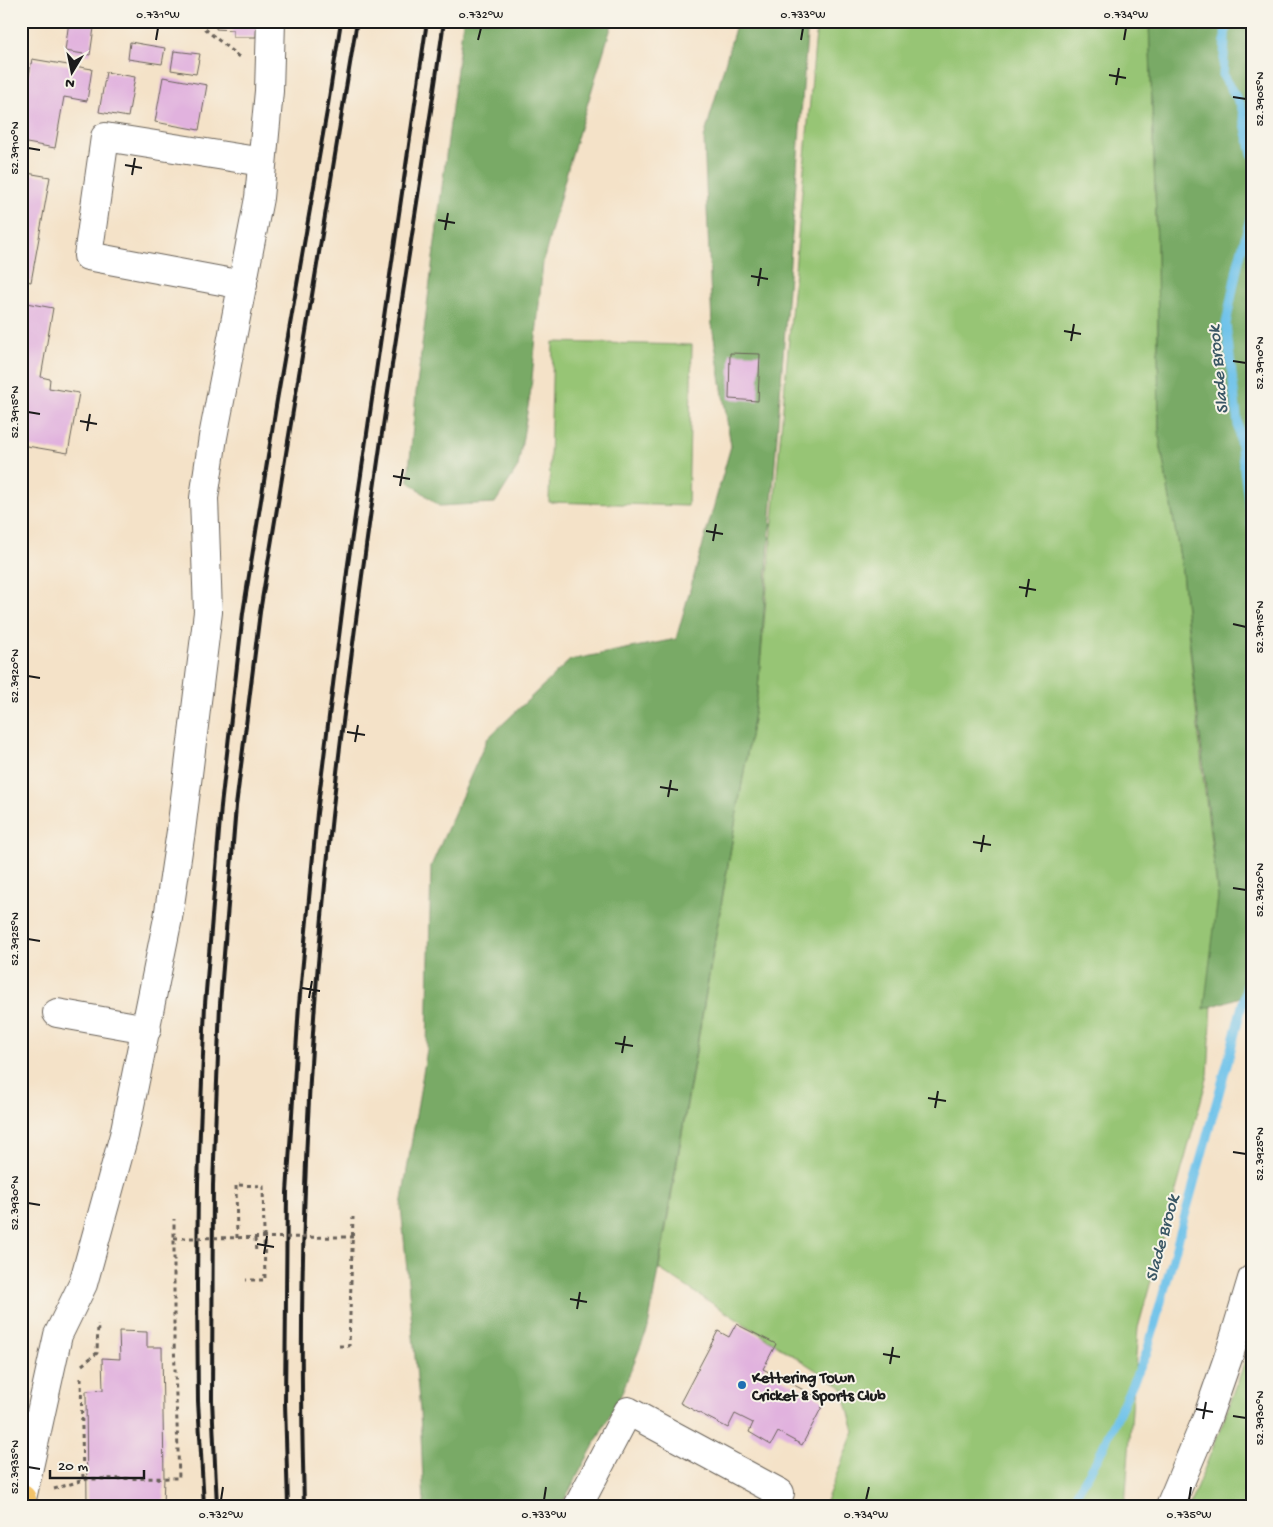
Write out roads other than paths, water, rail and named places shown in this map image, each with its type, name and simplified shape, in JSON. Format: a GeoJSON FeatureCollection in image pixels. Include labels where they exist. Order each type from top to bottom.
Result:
{"type":"FeatureCollection","features":[{"type":"Feature","properties":{"kind":"street"},"geometry":{"type":"LineString","coordinates":[[22,1499],[58,1336],[83,1284],[124,1135],[168,918],[180,841],[208,612],[204,498],[213,437],[259,198],[269,92],[272,21]]}},
{"type":"Feature","properties":{"kind":"street"},"geometry":{"type":"LineString","coordinates":[[243,285],[88,256],[105,138],[262,162]]}},
{"type":"Feature","properties":{"kind":"street"},"geometry":{"type":"LineString","coordinates":[[57,1014],[146,1029]]}},
{"type":"Feature","properties":{"kind":"street"},"geometry":{"type":"LineString","coordinates":[[1170,1506],[1207,1418],[1230,1352],[1252,1279]]}},
{"type":"Feature","properties":{"kind":"street"},"geometry":{"type":"LineString","coordinates":[[578,1506],[628,1411],[780,1493]]}},
{"type":"Feature","properties":{"kind":"waterway","name":"Slade Brook"},"geometry":{"type":"LineString","coordinates":[[1226,21],[1223,76],[1241,105],[1252,154]]}},
{"type":"Feature","properties":{"kind":"waterway","name":"Slade Brook"},"geometry":{"type":"LineString","coordinates":[[1252,212],[1238,264],[1226,324],[1252,527]]}},
{"type":"Feature","properties":{"kind":"waterway","name":"Slade Brook"},"geometry":{"type":"LineString","coordinates":[[1069,1506],[1098,1458],[1147,1352],[1229,1057],[1252,966]]}},
{"type":"Feature","properties":{"kind":"railway"},"geometry":{"type":"LineString","coordinates":[[204,1506],[198,1401],[198,1183],[205,1004],[221,806],[243,613],[341,21]]}},
{"type":"Feature","properties":{"kind":"railway"},"geometry":{"type":"LineString","coordinates":[[217,1506],[212,1400],[213,1185],[220,1004],[236,806],[260,612],[357,21]]}},
{"type":"Feature","properties":{"kind":"railway"},"geometry":{"type":"LineString","coordinates":[[288,1506],[285,1403],[287,1193],[299,1005],[317,813],[348,564],[427,21]]}},
{"type":"Feature","properties":{"kind":"railway"},"geometry":{"type":"LineString","coordinates":[[304,1506],[302,1420],[303,1247],[310,1074],[323,902],[338,762],[366,546],[444,21]]}},
{"type":"Feature","properties":{"kind":"place","name":"Kettering Town Cricket & Sports Club"},"geometry":{"type":"Point","coordinates":[742,1385]}}]}
